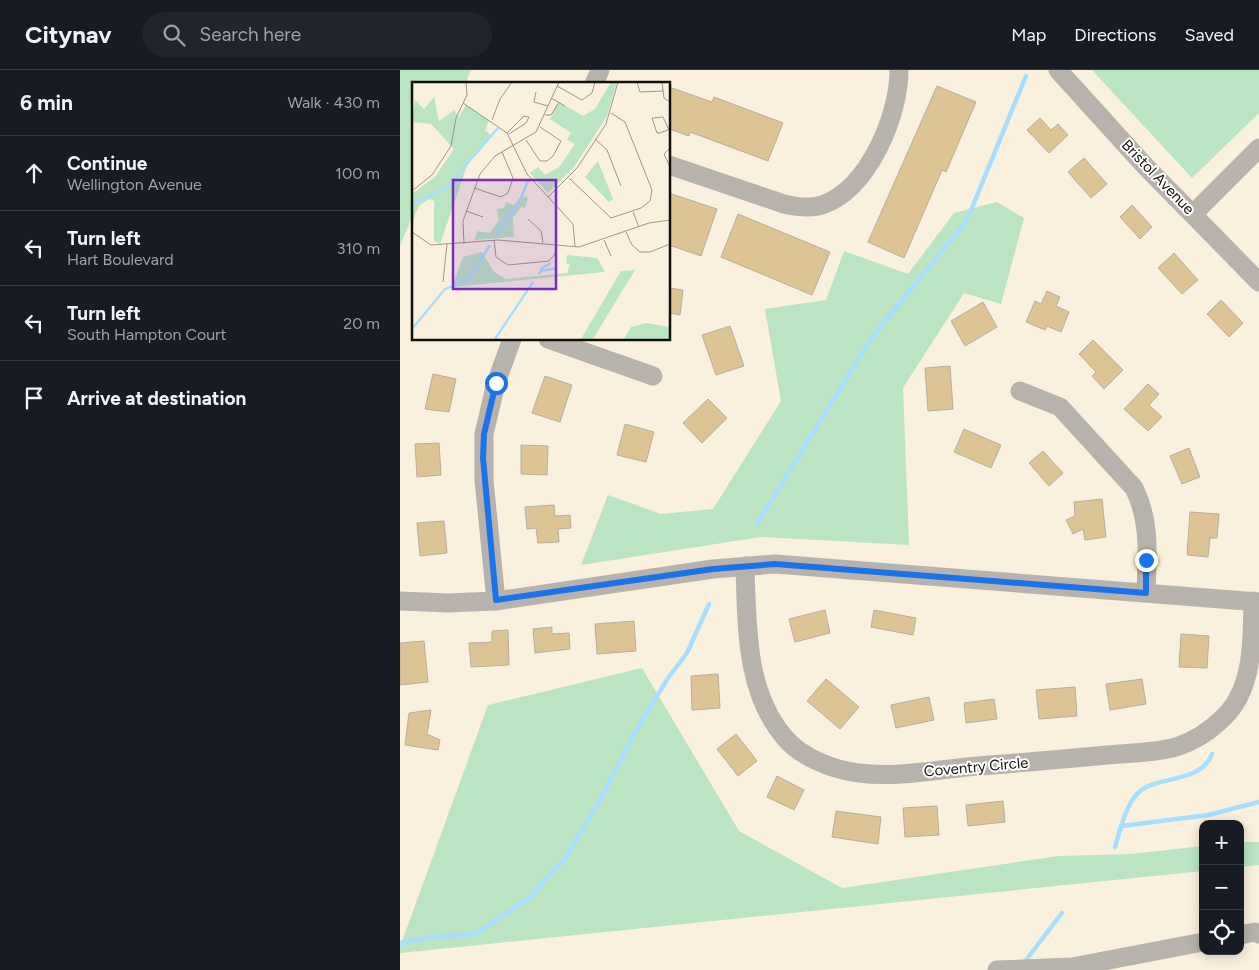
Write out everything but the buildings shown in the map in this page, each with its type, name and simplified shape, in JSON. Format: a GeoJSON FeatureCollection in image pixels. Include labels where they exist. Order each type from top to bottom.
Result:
{"type":"FeatureCollection","features":[{"type":"Feature","properties":{"kind":"street"},"geometry":{"type":"LineString","coordinates":[[595,82],[600,70]]}},
{"type":"Feature","properties":{"kind":"street"},"geometry":{"type":"LineString","coordinates":[[670,165],[784,204],[804,208],[823,204],[852,185],[872,160],[892,113],[899,84],[899,70]]}},
{"type":"Feature","properties":{"kind":"street","name":"Bristol Avenue"},"geometry":{"type":"LineString","coordinates":[[1058,70],[1259,282]]}},
{"type":"Feature","properties":{"kind":"street"},"geometry":{"type":"LineString","coordinates":[[1193,214],[1259,148]]}},
{"type":"Feature","properties":{"kind":"street"},"geometry":{"type":"LineString","coordinates":[[496,600],[484,480],[484,434],[496,383],[512,340]]}},
{"type":"Feature","properties":{"kind":"street"},"geometry":{"type":"LineString","coordinates":[[551,340],[653,376]]}},
{"type":"Feature","properties":{"kind":"street"},"geometry":{"type":"LineString","coordinates":[[1020,391],[1060,407],[1134,488],[1142,504],[1146,524],[1146,593]]}},
{"type":"Feature","properties":{"kind":"street"},"geometry":{"type":"LineString","coordinates":[[400,601],[448,603],[496,600],[745,566],[775,564],[1256,602]]}},
{"type":"Feature","properties":{"kind":"street","name":"Coventry Circle"},"geometry":{"type":"LineString","coordinates":[[745,566],[754,675],[762,704],[786,739],[801,751],[817,762],[858,773],[904,773],[1079,759],[1152,751],[1195,740],[1226,715],[1246,679],[1253,642],[1256,602]]}},
{"type":"Feature","properties":{"kind":"street"},"geometry":{"type":"LineString","coordinates":[[1244,934],[1255,932],[1259,934]]}},
{"type":"Feature","properties":{"kind":"street"},"geometry":{"type":"LineString","coordinates":[[997,970],[1072,967],[1199,943]]}},
{"type":"Feature","properties":{"kind":"green space"},"geometry":{"type":"Polygon","coordinates":[[[400,70],[471,70],[466,82],[412,82],[412,217],[400,246],[400,70]]]}},
{"type":"Feature","properties":{"kind":"green space"},"geometry":{"type":"Polygon","coordinates":[[[1092,70],[1259,70],[1259,113],[1192,178],[1092,70]]]}},
{"type":"Feature","properties":{"kind":"green space"},"geometry":{"type":"Polygon","coordinates":[[[997,202],[1024,218],[1001,304],[964,293],[903,388],[909,545],[761,537],[581,565],[608,495],[661,514],[713,509],[781,401],[765,309],[826,300],[844,251],[908,274],[954,213],[997,202]]]}},
{"type":"Feature","properties":{"kind":"green space"},"geometry":{"type":"Polygon","coordinates":[[[642,668],[739,831],[842,888],[1059,856],[1131,854],[1199,846],[1199,871],[400,953],[400,947],[488,705],[642,668]]]}},
{"type":"Feature","properties":{"kind":"green space"},"geometry":{"type":"Polygon","coordinates":[[[1244,842],[1259,842],[1259,865],[1244,867],[1244,842]]]}},
{"type":"Feature","properties":{"kind":"waterway"},"geometry":{"type":"LineString","coordinates":[[757,524],[872,337],[967,220],[1026,76]]}},
{"type":"Feature","properties":{"kind":"waterway"},"geometry":{"type":"LineString","coordinates":[[400,943],[432,937],[475,934],[529,898],[566,857],[603,795],[634,734],[668,678],[687,653],[709,604]]}},
{"type":"Feature","properties":{"kind":"waterway"},"geometry":{"type":"LineString","coordinates":[[1115,847],[1126,812],[1137,794],[1155,784],[1198,771],[1206,764],[1212,754]]}},
{"type":"Feature","properties":{"kind":"waterway"},"geometry":{"type":"LineString","coordinates":[[1122,826],[1208,815],[1259,802]]}},
{"type":"Feature","properties":{"kind":"waterway"},"geometry":{"type":"LineString","coordinates":[[1023,964],[1062,913]]}},
{"type":"Feature","properties":{"kind":"route"},"geometry":{"type":"LineString","coordinates":[[496,383],[484,434],[483,458],[496,600],[637,582],[713,569],[775,564],[1146,593],[1146,560]]}}]}
